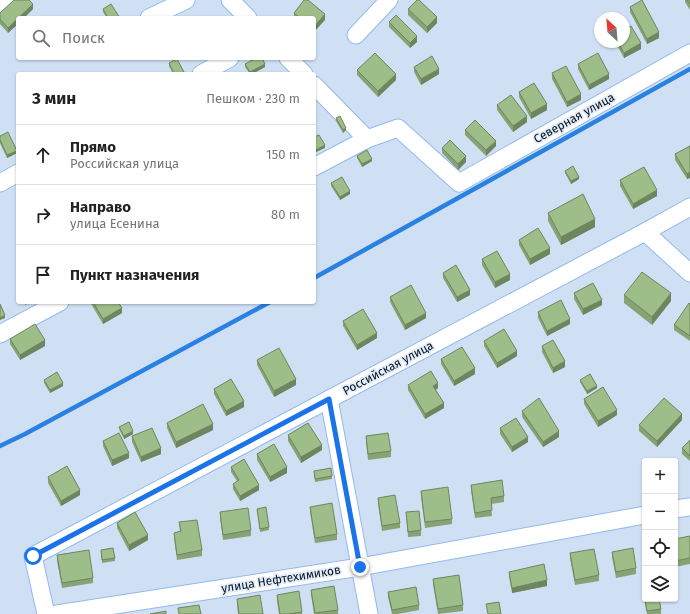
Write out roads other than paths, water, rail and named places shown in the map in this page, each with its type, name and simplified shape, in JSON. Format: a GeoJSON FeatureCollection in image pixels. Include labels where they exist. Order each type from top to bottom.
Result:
{"type":"FeatureCollection","features":[{"type":"Feature","properties":{"kind":"street"},"geometry":{"type":"LineString","coordinates":[[0,7],[8,0]]}},
{"type":"Feature","properties":{"kind":"street"},"geometry":{"type":"LineString","coordinates":[[153,16],[186,0]]}},
{"type":"Feature","properties":{"kind":"street"},"geometry":{"type":"LineString","coordinates":[[230,0],[246,16]]}},
{"type":"Feature","properties":{"kind":"street"},"geometry":{"type":"LineString","coordinates":[[356,35],[389,0]]}},
{"type":"Feature","properties":{"kind":"street","name":"Северная улица"},"geometry":{"type":"LineString","coordinates":[[367,139],[398,128],[459,183],[690,53]]}},
{"type":"Feature","properties":{"kind":"street"},"geometry":{"type":"LineString","coordinates":[[205,72],[226,60]]}},
{"type":"Feature","properties":{"kind":"street"},"geometry":{"type":"LineString","coordinates":[[290,60],[302,72]]}},
{"type":"Feature","properties":{"kind":"street"},"geometry":{"type":"LineString","coordinates":[[316,86],[367,139],[316,166]]}},
{"type":"Feature","properties":{"kind":"street"},"geometry":{"type":"LineString","coordinates":[[0,183],[16,174]]}},
{"type":"Feature","properties":{"kind":"street","name":"Российская улица"},"geometry":{"type":"LineString","coordinates":[[46,614],[33,556],[690,207]]}},
{"type":"Feature","properties":{"kind":"street"},"geometry":{"type":"LineString","coordinates":[[645,232],[690,273]]}},
{"type":"Feature","properties":{"kind":"street"},"geometry":{"type":"LineString","coordinates":[[0,334],[56,304]]}},
{"type":"Feature","properties":{"kind":"street"},"geometry":{"type":"LineString","coordinates":[[329,399],[369,614]]}},
{"type":"Feature","properties":{"kind":"street"},"geometry":{"type":"LineString","coordinates":[[678,509],[690,507]]}},
{"type":"Feature","properties":{"kind":"street","name":"улица Нефтехимиков"},"geometry":{"type":"LineString","coordinates":[[57,614],[360,567],[642,516]]}},
{"type":"Feature","properties":{"kind":"waterway"},"geometry":{"type":"LineString","coordinates":[[316,277],[690,69]]}},
{"type":"Feature","properties":{"kind":"waterway"},"geometry":{"type":"LineString","coordinates":[[0,446],[266,304]]}}]}
